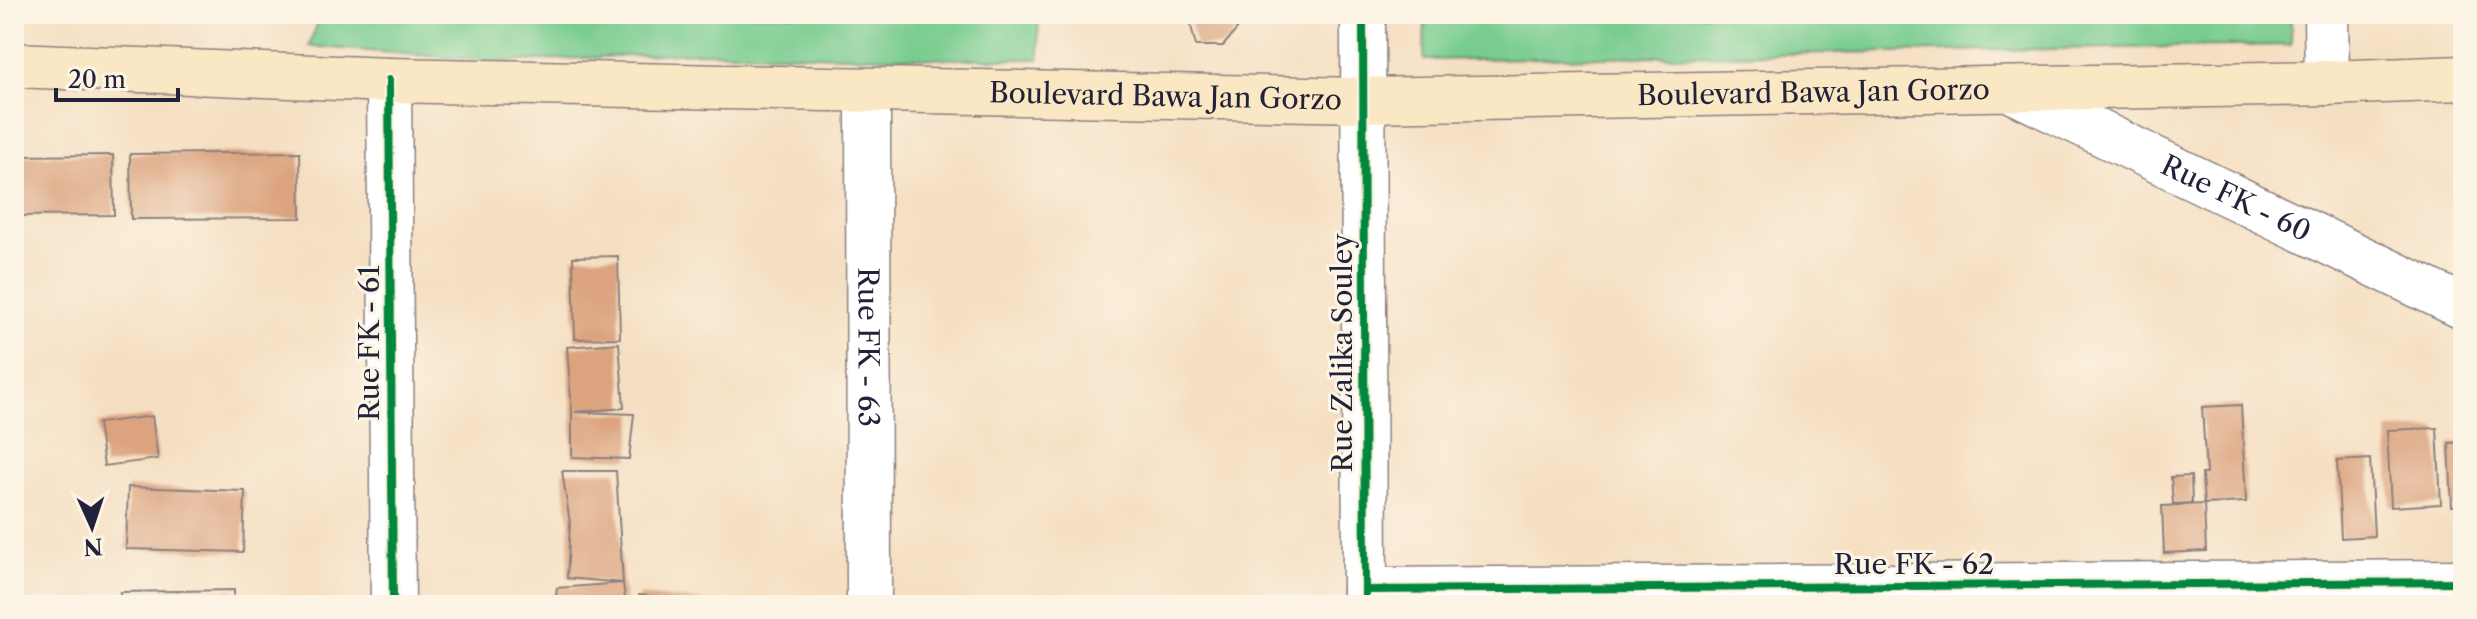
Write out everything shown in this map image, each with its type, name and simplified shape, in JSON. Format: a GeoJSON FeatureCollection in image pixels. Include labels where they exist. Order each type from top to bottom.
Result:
{"type":"FeatureCollection","features":[{"type":"Feature","properties":{"kind":"main road","name":"Boulevard Bawa Jan Gorzo"},"geometry":{"type":"LineString","coordinates":[[14,65],[389,80],[1363,100],[2463,78]]}},
{"type":"Feature","properties":{"kind":"street","name":"Rue Zalika Souley"},"geometry":{"type":"LineString","coordinates":[[1363,14],[1365,598]]}},
{"type":"Feature","properties":{"kind":"street"},"geometry":{"type":"LineString","coordinates":[[2326,14],[2327,83]]}},
{"type":"Feature","properties":{"kind":"street","name":"Rue FK - 61"},"geometry":{"type":"LineString","coordinates":[[389,80],[393,605]]}},
{"type":"Feature","properties":{"kind":"street","name":"Rue FK - 60"},"geometry":{"type":"LineString","coordinates":[[2009,89],[2463,307]]}},
{"type":"Feature","properties":{"kind":"street","name":"Rue FK - 63"},"geometry":{"type":"LineString","coordinates":[[868,91],[869,605]]}},
{"type":"Feature","properties":{"kind":"street","name":"Rue FK - 62"},"geometry":{"type":"LineString","coordinates":[[1365,598],[2463,582]]}},
{"type":"Feature","properties":{"kind":"green space"},"geometry":{"type":"Polygon","coordinates":[[[321,14],[1038,14],[1039,59],[700,52],[503,62],[309,46],[321,14]]]}},
{"type":"Feature","properties":{"kind":"green space"},"geometry":{"type":"Polygon","coordinates":[[[1425,14],[2291,14],[2291,45],[1424,60],[1425,14]]]}},
{"type":"Feature","properties":{"kind":"building"},"geometry":{"type":"Polygon","coordinates":[[[1188,14],[1250,14],[1223,46],[1196,46],[1188,14]]]}},
{"type":"Feature","properties":{"kind":"building"},"geometry":{"type":"Polygon","coordinates":[[[300,152],[301,218],[131,219],[130,154],[300,152]]]}},
{"type":"Feature","properties":{"kind":"building"},"geometry":{"type":"Polygon","coordinates":[[[113,155],[114,215],[14,216],[14,156],[113,155]]]}},
{"type":"Feature","properties":{"kind":"building"},"geometry":{"type":"Polygon","coordinates":[[[618,256],[620,338],[575,339],[573,257],[618,256]]]}},
{"type":"Feature","properties":{"kind":"building"},"geometry":{"type":"Polygon","coordinates":[[[619,343],[624,408],[575,412],[634,414],[629,459],[572,457],[567,347],[619,343]]]}},
{"type":"Feature","properties":{"kind":"building"},"geometry":{"type":"Polygon","coordinates":[[[2241,405],[2246,502],[2204,504],[2202,474],[2206,474],[2202,407],[2241,405]]]}},
{"type":"Feature","properties":{"kind":"building"},"geometry":{"type":"Polygon","coordinates":[[[152,416],[158,459],[104,466],[98,423],[152,416]]]}},
{"type":"Feature","properties":{"kind":"building"},"geometry":{"type":"Polygon","coordinates":[[[2437,428],[2441,504],[2391,507],[2387,430],[2437,428]]]}},
{"type":"Feature","properties":{"kind":"building"},"geometry":{"type":"Polygon","coordinates":[[[2463,442],[2463,506],[2452,506],[2449,443],[2463,442]]]}},
{"type":"Feature","properties":{"kind":"building"},"geometry":{"type":"Polygon","coordinates":[[[2370,459],[2374,536],[2341,538],[2337,461],[2370,459]]]}},
{"type":"Feature","properties":{"kind":"building"},"geometry":{"type":"Polygon","coordinates":[[[562,471],[616,471],[623,583],[567,578],[570,523],[562,471]]]}},
{"type":"Feature","properties":{"kind":"building"},"geometry":{"type":"Polygon","coordinates":[[[2191,476],[2192,503],[2173,504],[2171,477],[2191,476]]]}},
{"type":"Feature","properties":{"kind":"building"},"geometry":{"type":"Polygon","coordinates":[[[128,487],[245,491],[243,552],[126,549],[128,487]]]}},
{"type":"Feature","properties":{"kind":"building"},"geometry":{"type":"Polygon","coordinates":[[[2204,504],[2206,551],[2164,553],[2162,506],[2204,504]]]}},
{"type":"Feature","properties":{"kind":"building"},"geometry":{"type":"Polygon","coordinates":[[[623,583],[626,605],[555,605],[557,588],[623,583]]]}},
{"type":"Feature","properties":{"kind":"building"},"geometry":{"type":"Polygon","coordinates":[[[234,590],[234,605],[120,605],[120,592],[234,590]]]}},
{"type":"Feature","properties":{"kind":"building"},"geometry":{"type":"Polygon","coordinates":[[[639,595],[728,603],[728,605],[639,605],[639,595]]]}},
{"type":"Feature","properties":{"kind":"cycle path"},"geometry":{"type":"LineString","coordinates":[[1363,14],[1365,605]]}},
{"type":"Feature","properties":{"kind":"cycle path"},"geometry":{"type":"LineString","coordinates":[[389,80],[393,605]]}},
{"type":"Feature","properties":{"kind":"cycle path"},"geometry":{"type":"LineString","coordinates":[[1365,590],[2463,582]]}}]}
